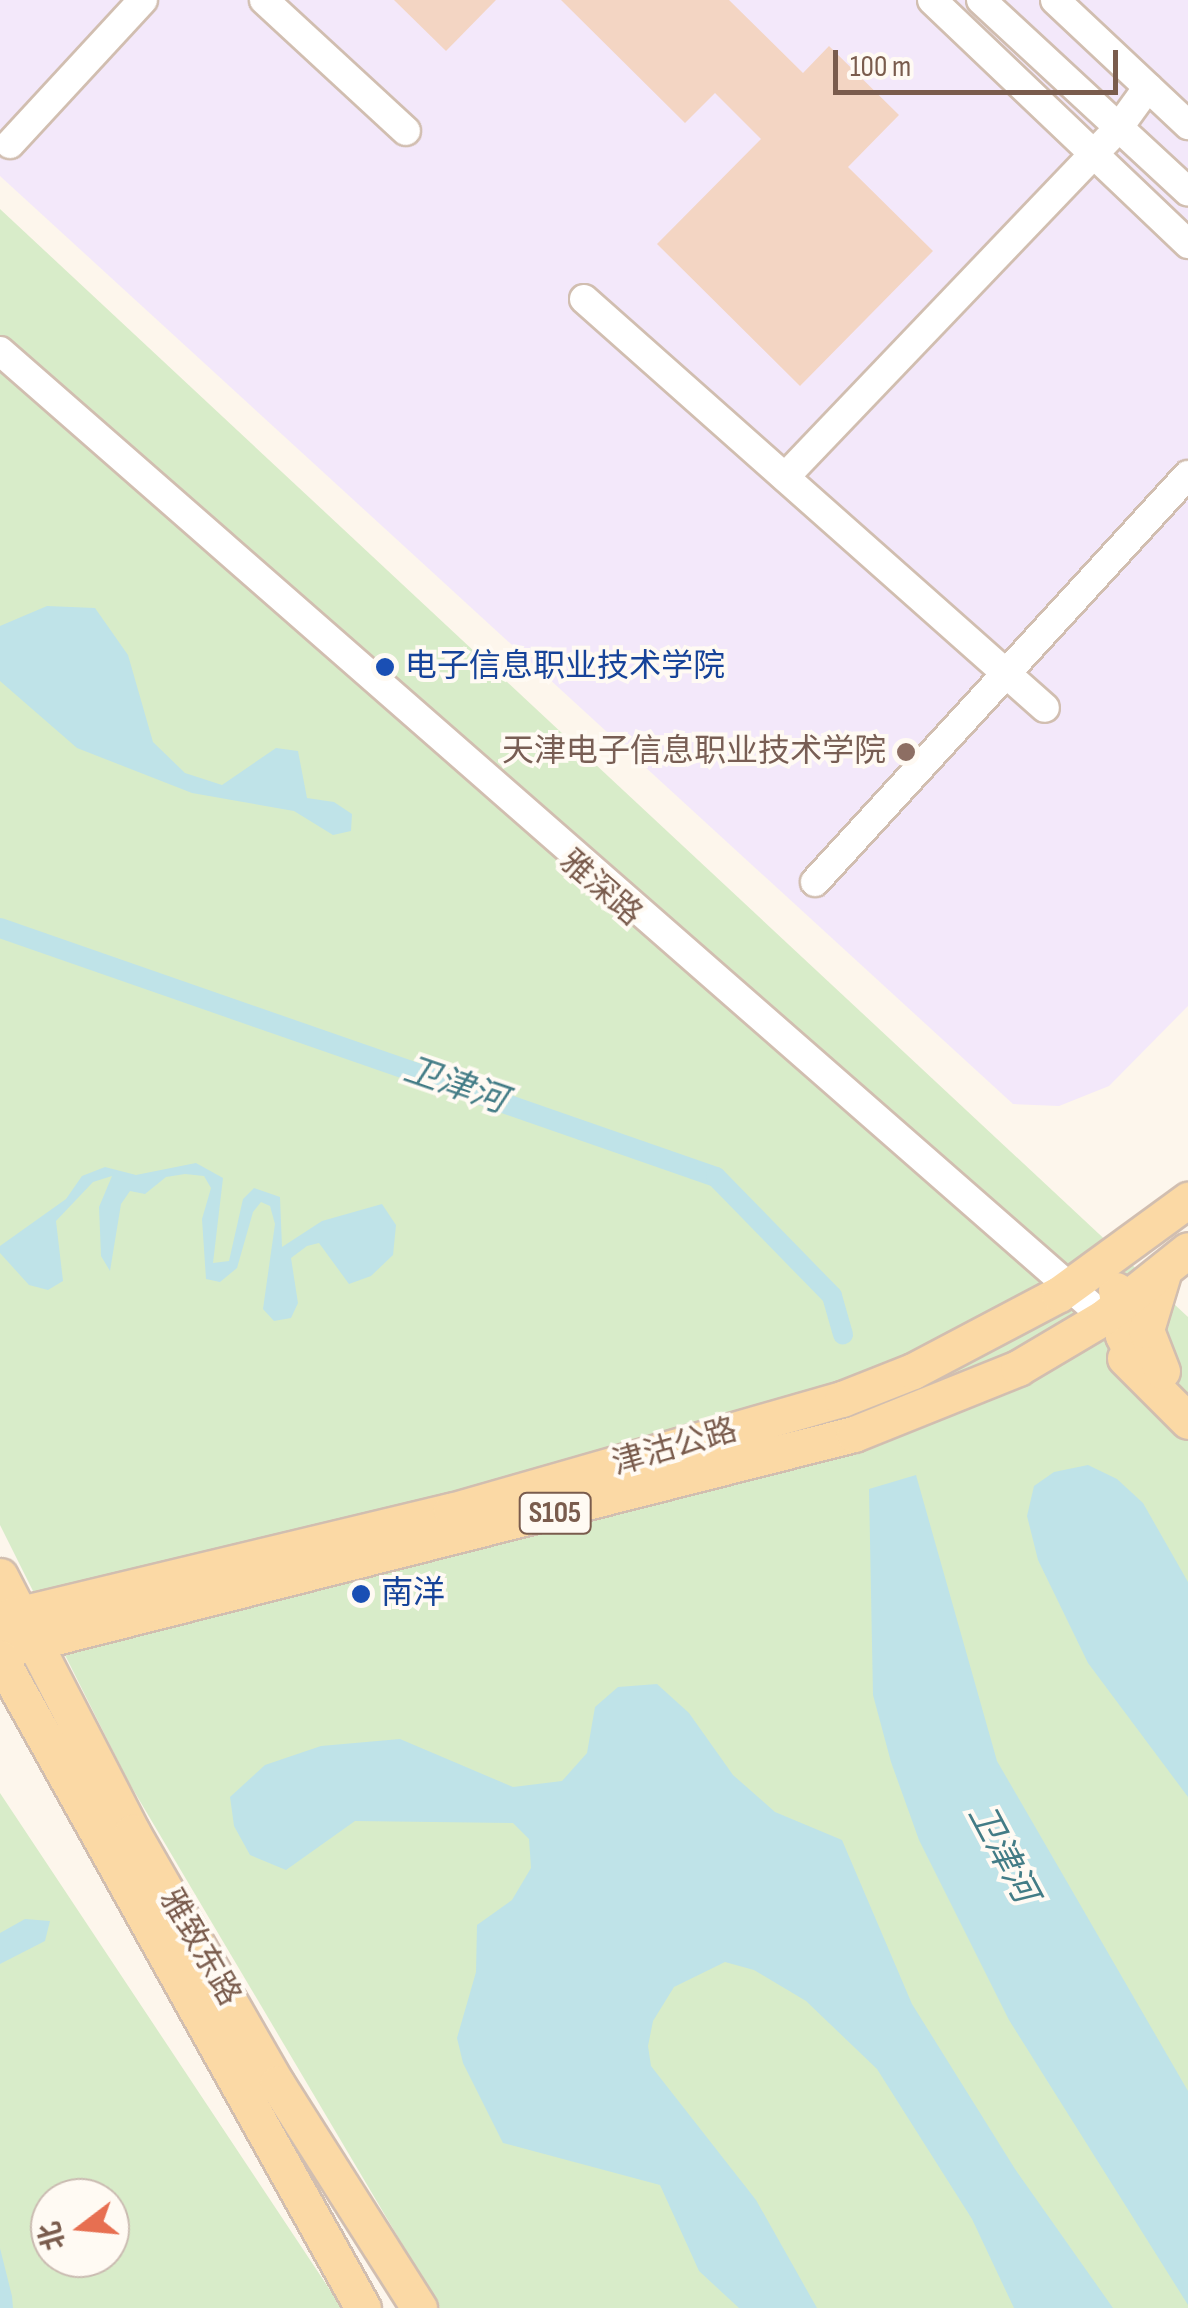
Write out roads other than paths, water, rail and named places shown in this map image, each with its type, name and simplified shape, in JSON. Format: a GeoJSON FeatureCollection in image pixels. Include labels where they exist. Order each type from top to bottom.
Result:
{"type":"FeatureCollection","features":[{"type":"Feature","properties":{"kind":"main road","name":"津沽公路"},"geometry":{"type":"LineString","coordinates":[[10,1636],[775,1420],[912,1371],[1066,1290],[1141,1240],[1188,1200]]}},
{"type":"Feature","properties":{"kind":"main road"},"geometry":{"type":"LineString","coordinates":[[1109,1321],[1118,1280],[1141,1240]]}},
{"type":"Feature","properties":{"kind":"main road","name":"津沽公路"},"geometry":{"type":"LineString","coordinates":[[10,1636],[854,1434],[1018,1368],[1109,1321],[1176,1260]]}},
{"type":"Feature","properties":{"kind":"main road"},"geometry":{"type":"LineString","coordinates":[[1164,1384],[1146,1330],[1176,1260]]}},
{"type":"Feature","properties":{"kind":"main road","name":"雅深路"},"geometry":{"type":"LineString","coordinates":[[1109,1321],[1164,1384],[1188,1421]]}},
{"type":"Feature","properties":{"kind":"main road","name":"雅致东路"},"geometry":{"type":"LineString","coordinates":[[0,1576],[10,1636],[363,2308]]}},
{"type":"Feature","properties":{"kind":"main road","name":"雅致东路"},"geometry":{"type":"LineString","coordinates":[[10,1636],[277,2084],[419,2308]]}},
{"type":"Feature","properties":{"kind":"street"},"geometry":{"type":"LineString","coordinates":[[10,144],[143,0]]}},
{"type":"Feature","properties":{"kind":"street"},"geometry":{"type":"LineString","coordinates":[[264,0],[406,131]]}},
{"type":"Feature","properties":{"kind":"street"},"geometry":{"type":"LineString","coordinates":[[932,0],[1188,244]]}},
{"type":"Feature","properties":{"kind":"street"},"geometry":{"type":"LineString","coordinates":[[981,0],[1188,192]]}},
{"type":"Feature","properties":{"kind":"street"},"geometry":{"type":"LineString","coordinates":[[1054,0],[1188,124]]}},
{"type":"Feature","properties":{"kind":"street"},"geometry":{"type":"LineString","coordinates":[[785,478],[1095,152],[1148,88]]}},
{"type":"Feature","properties":{"kind":"street"},"geometry":{"type":"LineString","coordinates":[[584,300],[1045,708]]}},
{"type":"Feature","properties":{"kind":"street","name":"雅深路"},"geometry":{"type":"LineString","coordinates":[[0,351],[1066,1290]]}},
{"type":"Feature","properties":{"kind":"street","name":"雅深路"},"geometry":{"type":"LineString","coordinates":[[0,370],[814,1074],[1066,1290],[1109,1321]]}},
{"type":"Feature","properties":{"kind":"street"},"geometry":{"type":"LineString","coordinates":[[815,882],[1003,670],[1188,475]]}},
{"type":"Feature","properties":{"kind":"water"},"geometry":{"type":"Polygon","coordinates":[[[47,606],[95,608],[128,655],[153,742],[185,773],[222,785],[276,748],[298,751],[307,798],[334,802],[352,814],[351,831],[333,835],[294,811],[192,793],[77,748],[0,681],[0,626],[47,606]]]}},
{"type":"Feature","properties":{"kind":"water"},"geometry":{"type":"Polygon","coordinates":[[[196,1163],[223,1178],[213,1263],[229,1261],[243,1199],[254,1188],[280,1197],[282,1247],[322,1221],[382,1204],[396,1225],[393,1255],[371,1276],[349,1284],[319,1243],[307,1246],[291,1258],[298,1303],[291,1318],[274,1321],[263,1309],[275,1224],[270,1206],[261,1202],[253,1212],[237,1268],[220,1282],[206,1279],[202,1219],[211,1188],[204,1176],[185,1174],[166,1177],[145,1194],[130,1191],[121,1204],[110,1271],[101,1256],[99,1207],[112,1176],[93,1182],[56,1221],[63,1281],[48,1290],[29,1285],[0,1253],[0,1246],[66,1199],[82,1176],[105,1167],[136,1175],[196,1163]]]}},
{"type":"Feature","properties":{"kind":"water"},"geometry":{"type":"Polygon","coordinates":[[[1088,1465],[1117,1479],[1143,1503],[1188,1582],[1188,1797],[1088,1663],[1038,1560],[1027,1516],[1034,1486],[1054,1472],[1088,1465]]]}},
{"type":"Feature","properties":{"kind":"water"},"geometry":{"type":"Polygon","coordinates":[[[916,1475],[997,1761],[1188,2091],[1188,2305],[1009,2020],[919,1840],[891,1762],[873,1695],[869,1489],[916,1475]]]}},
{"type":"Feature","properties":{"kind":"water"},"geometry":{"type":"Polygon","coordinates":[[[657,1684],[689,1713],[733,1775],[775,1812],[842,1840],[912,2004],[1015,2169],[1113,2308],[1014,2308],[972,2219],[877,2069],[806,2001],[754,1970],[725,1962],[674,1987],[653,2021],[648,2046],[651,2066],[756,2200],[817,2308],[739,2308],[699,2271],[660,2185],[503,2143],[463,2063],[457,2038],[476,1972],[477,1925],[512,1900],[531,1868],[529,1839],[513,1823],[355,1821],[286,1870],[250,1855],[234,1826],[230,1797],[265,1765],[321,1746],[400,1739],[513,1787],[562,1781],[587,1753],[595,1707],[618,1687],[657,1684]]]}},
{"type":"Feature","properties":{"kind":"water"},"geometry":{"type":"Polygon","coordinates":[[[25,1919],[50,1921],[45,1941],[0,1964],[0,1933],[25,1919]]]}},
{"type":"Feature","properties":{"kind":"water"},"geometry":{"type":"Polygon","coordinates":[[[0,2248],[12,2296],[13,2308],[0,2308],[0,2248]]]}},
{"type":"Feature","properties":{"kind":"waterway","name":"卫津河"},"geometry":{"type":"LineString","coordinates":[[0,928],[716,1177],[832,1296],[843,1334]]}},
{"type":"Feature","properties":{"kind":"place","name":"电子信息职业技术学院"},"geometry":{"type":"Point","coordinates":[385,667]}},
{"type":"Feature","properties":{"kind":"place","name":"天津电子信息职业技术学院"},"geometry":{"type":"Point","coordinates":[906,752]}},
{"type":"Feature","properties":{"kind":"place","name":"南洋"},"geometry":{"type":"Point","coordinates":[361,1594]}}]}
